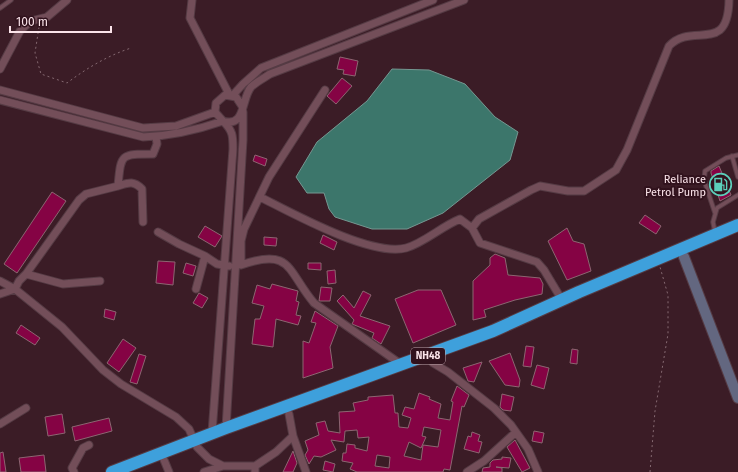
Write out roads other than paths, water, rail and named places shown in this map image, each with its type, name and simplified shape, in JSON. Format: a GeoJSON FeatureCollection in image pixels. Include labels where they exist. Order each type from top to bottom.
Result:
{"type":"FeatureCollection","features":[{"type":"Feature","properties":{"kind":"highway","name":"NH48"},"geometry":{"type":"LineString","coordinates":[[112,472],[289,414],[365,383],[403,365],[432,359],[562,300],[738,225]]}},
{"type":"Feature","properties":{"kind":"highway","name":"NH48"},"geometry":{"type":"LineString","coordinates":[[133,472],[164,460],[195,444],[212,433],[496,339],[738,234]]}},
{"type":"Feature","properties":{"kind":"street"},"geometry":{"type":"LineString","coordinates":[[0,69],[20,31],[31,21],[47,17],[67,0]]}},
{"type":"Feature","properties":{"kind":"street"},"geometry":{"type":"LineString","coordinates":[[192,0],[190,18],[231,95],[239,99],[242,108],[243,140],[238,265],[226,428]]}},
{"type":"Feature","properties":{"kind":"street"},"geometry":{"type":"LineString","coordinates":[[215,112],[218,100],[231,95],[261,68],[433,0]]}},
{"type":"Feature","properties":{"kind":"street"},"geometry":{"type":"LineString","coordinates":[[0,100],[143,138],[156,137],[205,127],[223,121],[232,122],[242,114],[242,108],[251,87],[270,74],[464,0]]}},
{"type":"Feature","properties":{"kind":"street"},"geometry":{"type":"LineString","coordinates":[[472,228],[479,219],[540,186],[568,191],[584,191],[616,170],[627,150],[669,46],[676,38],[710,35],[718,32],[726,22],[729,0]]}},
{"type":"Feature","properties":{"kind":"street"},"geometry":{"type":"LineString","coordinates":[[0,90],[142,128],[176,126],[215,112]]}},
{"type":"Feature","properties":{"kind":"street"},"geometry":{"type":"LineString","coordinates":[[238,265],[241,240],[269,177],[325,90]]}},
{"type":"Feature","properties":{"kind":"street"},"geometry":{"type":"LineString","coordinates":[[212,433],[233,135],[231,129],[215,112]]}},
{"type":"Feature","properties":{"kind":"street"},"geometry":{"type":"LineString","coordinates":[[118,186],[120,163],[125,156],[130,154],[153,154],[157,144],[156,137]]}},
{"type":"Feature","properties":{"kind":"street"},"geometry":{"type":"LineString","coordinates":[[16,289],[19,281],[26,274],[79,200],[86,194],[131,182],[137,184],[142,189],[143,222]]}},
{"type":"Feature","properties":{"kind":"street"},"geometry":{"type":"LineString","coordinates":[[260,197],[324,229],[380,248],[393,249],[407,247],[460,219],[472,228],[480,243],[537,262],[544,270],[562,300]]}},
{"type":"Feature","properties":{"kind":"street"},"geometry":{"type":"LineString","coordinates":[[158,232],[224,266],[238,265],[260,259],[281,260],[295,274],[306,294],[314,303],[403,365]]}},
{"type":"Feature","properties":{"kind":"street"},"geometry":{"type":"LineString","coordinates":[[196,289],[205,256]]}},
{"type":"Feature","properties":{"kind":"street"},"geometry":{"type":"LineString","coordinates":[[684,257],[738,398]]}},
{"type":"Feature","properties":{"kind":"street"},"geometry":{"type":"LineString","coordinates":[[26,274],[63,284],[100,281]]}},
{"type":"Feature","properties":{"kind":"street"},"geometry":{"type":"LineString","coordinates":[[0,281],[16,289],[62,327],[103,370],[121,384],[176,417],[189,429],[195,444],[209,459],[223,466],[255,469],[293,436]]}},
{"type":"Feature","properties":{"kind":"street"},"geometry":{"type":"LineString","coordinates":[[0,294],[16,289]]}},
{"type":"Feature","properties":{"kind":"street"},"geometry":{"type":"LineString","coordinates":[[432,359],[494,408],[516,432],[528,449],[538,472]]}},
{"type":"Feature","properties":{"kind":"street"},"geometry":{"type":"LineString","coordinates":[[0,424],[26,408]]}},
{"type":"Feature","properties":{"kind":"street"},"geometry":{"type":"LineString","coordinates":[[289,414],[293,436],[306,472]]}},
{"type":"Feature","properties":{"kind":"street"},"geometry":{"type":"LineString","coordinates":[[467,472],[484,461],[516,432]]}},
{"type":"Feature","properties":{"kind":"street"},"geometry":{"type":"LineString","coordinates":[[74,472],[72,468],[83,448],[89,445]]}},
{"type":"Feature","properties":{"kind":"street"},"geometry":{"type":"LineString","coordinates":[[164,460],[169,472]]}},
{"type":"Feature","properties":{"kind":"street"},"geometry":{"type":"LineString","coordinates":[[204,472],[223,466]]}},
{"type":"Feature","properties":{"kind":"lane"},"geometry":{"type":"LineString","coordinates":[[0,8],[11,0]]}},
{"type":"Feature","properties":{"kind":"lane"},"geometry":{"type":"LineString","coordinates":[[715,213],[704,180],[705,171],[708,167],[732,156],[738,155]]}},
{"type":"Feature","properties":{"kind":"lane"},"geometry":{"type":"LineString","coordinates":[[732,156],[738,177]]}},
{"type":"Feature","properties":{"kind":"lane"},"geometry":{"type":"LineString","coordinates":[[715,235],[713,222],[715,213],[721,204],[738,196]]}},
{"type":"Feature","properties":{"kind":"place","name":"Reliance Petrol Pump"},"geometry":{"type":"Point","coordinates":[721,185]}}]}
